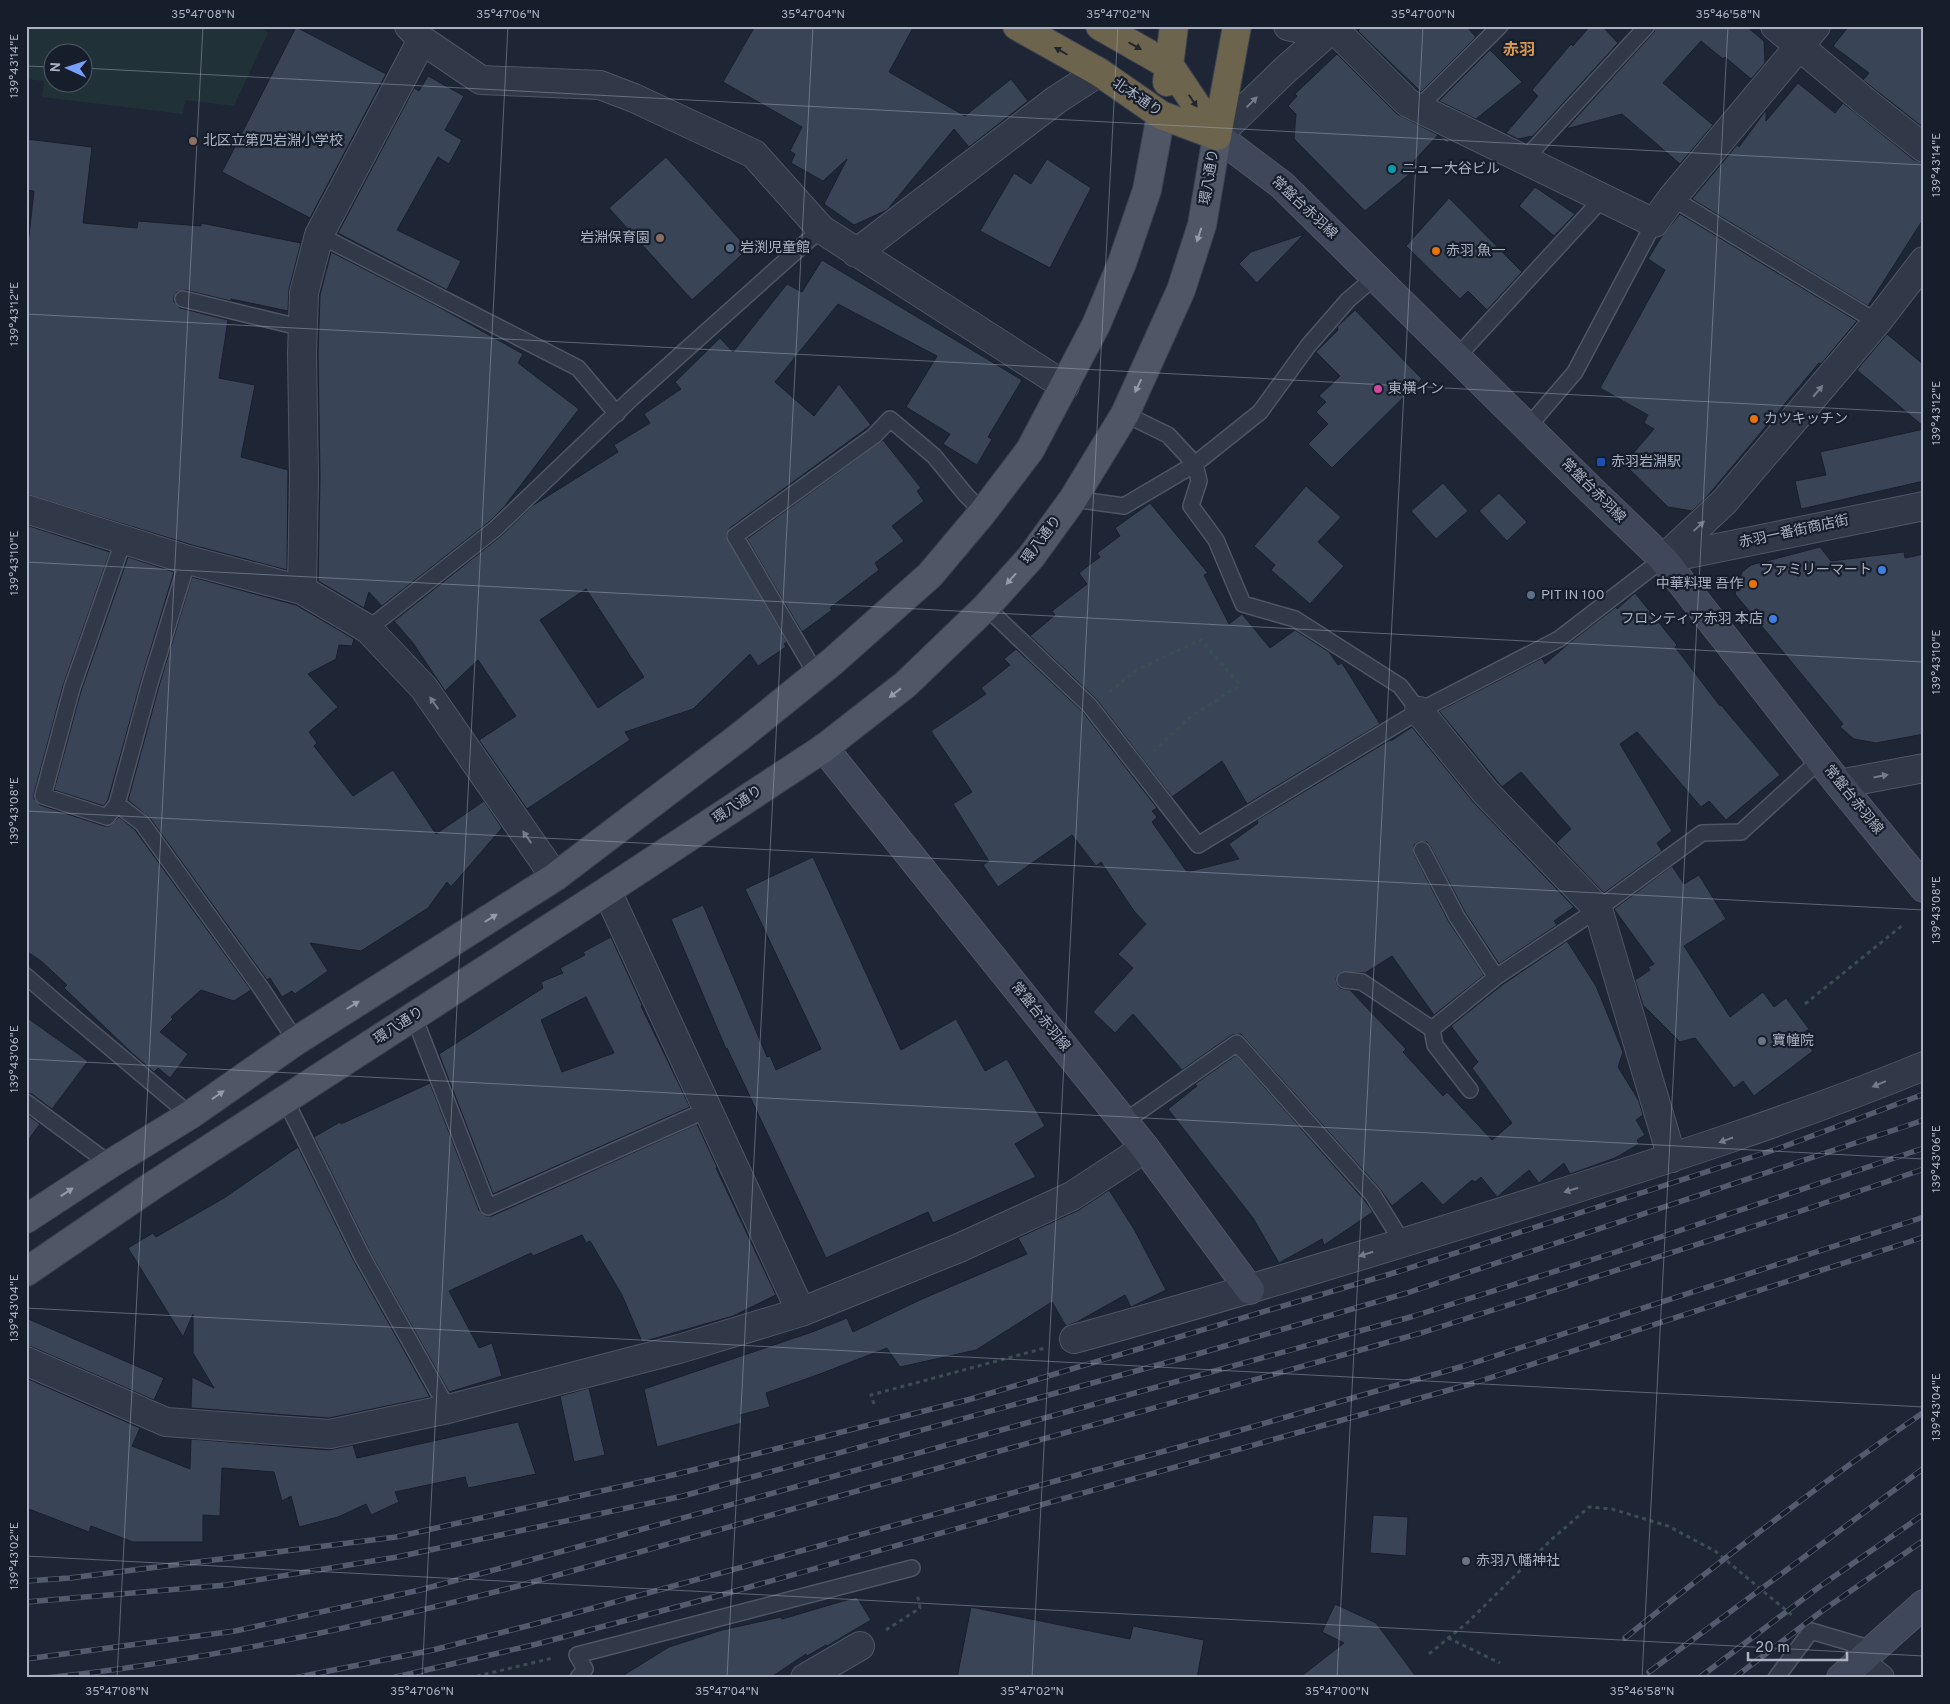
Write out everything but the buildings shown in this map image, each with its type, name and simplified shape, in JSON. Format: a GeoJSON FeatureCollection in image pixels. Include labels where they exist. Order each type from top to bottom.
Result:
{"type":"FeatureCollection","features":[{"type":"Feature","properties":{"kind":"highway","name":"北本通り"},"geometry":{"type":"LineString","coordinates":[[1018,26],[1099,72],[1161,115],[1217,136]]}},
{"type":"Feature","properties":{"kind":"highway"},"geometry":{"type":"LineString","coordinates":[[1100,26],[1170,66],[1217,136]]}},
{"type":"Feature","properties":{"kind":"highway"},"geometry":{"type":"LineString","coordinates":[[1161,115],[1170,66],[1174,26]]}},
{"type":"Feature","properties":{"kind":"highway"},"geometry":{"type":"LineString","coordinates":[[1217,136],[1237,26]]}},
{"type":"Feature","properties":{"kind":"main road"},"geometry":{"type":"LineString","coordinates":[[26,1219],[190,1115],[296,1041],[561,872],[738,738],[816,674],[930,575],[984,512],[1030,450],[1096,325],[1122,263],[1147,190],[1161,115]]}},
{"type":"Feature","properties":{"kind":"main road","name":"常盤台赤羽線"},"geometry":{"type":"LineString","coordinates":[[1217,136],[1282,185],[1663,559],[1839,784],[1924,888]]}},
{"type":"Feature","properties":{"kind":"main road","name":"環八通り"},"geometry":{"type":"LineString","coordinates":[[26,1272],[149,1188],[824,748],[906,684],[986,607],[1030,557],[1072,499],[1125,414],[1155,351],[1184,280],[1202,225],[1217,136]]}},
{"type":"Feature","properties":{"kind":"main road","name":"常盤台赤羽線"},"geometry":{"type":"LineString","coordinates":[[824,748],[1145,1148],[1250,1290]]}},
{"type":"Feature","properties":{"kind":"main road"},"geometry":{"type":"LineString","coordinates":[[561,872],[598,897]]}},
{"type":"Feature","properties":{"kind":"main road"},"geometry":{"type":"LineString","coordinates":[[1857,1663],[1924,1604]]}},
{"type":"Feature","properties":{"kind":"street"},"geometry":{"type":"LineString","coordinates":[[1288,26],[1310,31],[1334,27]]}},
{"type":"Feature","properties":{"kind":"street"},"geometry":{"type":"LineString","coordinates":[[1775,26],[1807,36],[1924,148]]}},
{"type":"Feature","properties":{"kind":"street"},"geometry":{"type":"LineString","coordinates":[[1217,136],[1284,71],[1334,27]]}},
{"type":"Feature","properties":{"kind":"street"},"geometry":{"type":"LineString","coordinates":[[1334,27],[1408,103],[1654,223],[1672,198],[1807,36]]}},
{"type":"Feature","properties":{"kind":"street"},"geometry":{"type":"LineString","coordinates":[[302,590],[304,293],[319,235],[415,33],[481,80],[600,85],[634,98],[754,154],[820,229],[1065,386]]}},
{"type":"Feature","properties":{"kind":"street"},"geometry":{"type":"LineString","coordinates":[[856,253],[1056,100],[1099,72]]}},
{"type":"Feature","properties":{"kind":"street"},"geometry":{"type":"LineString","coordinates":[[1663,559],[1724,502],[1877,322],[1924,261]]}},
{"type":"Feature","properties":{"kind":"street","name":"赤羽一番街商店街"},"geometry":{"type":"LineString","coordinates":[[1663,559],[1924,506]]}},
{"type":"Feature","properties":{"kind":"street"},"geometry":{"type":"LineString","coordinates":[[26,509],[188,560],[302,590],[368,629],[424,688],[561,872]]}},
{"type":"Feature","properties":{"kind":"street"},"geometry":{"type":"LineString","coordinates":[[1419,711],[1486,794],[1598,909],[1672,1158]]}},
{"type":"Feature","properties":{"kind":"street"},"geometry":{"type":"LineString","coordinates":[[1839,784],[1924,768]]}},
{"type":"Feature","properties":{"kind":"street"},"geometry":{"type":"LineString","coordinates":[[598,897],[709,1109],[801,1312]]}},
{"type":"Feature","properties":{"kind":"street"},"geometry":{"type":"LineString","coordinates":[[1074,1339],[1250,1290],[1672,1158],[1848,1097],[1924,1066]]}},
{"type":"Feature","properties":{"kind":"street"},"geometry":{"type":"LineString","coordinates":[[26,1361],[166,1422],[330,1434],[448,1410],[680,1349],[801,1312],[959,1248],[1072,1196],[1145,1148]]}},
{"type":"Feature","properties":{"kind":"street"},"geometry":{"type":"LineString","coordinates":[[805,1678],[860,1646]]}},
{"type":"Feature","properties":{"kind":"street"},"geometry":{"type":"LineString","coordinates":[[1857,1663],[1880,1678]]}},
{"type":"Feature","properties":{"kind":"lane"},"geometry":{"type":"LineString","coordinates":[[1418,108],[1500,26]]}},
{"type":"Feature","properties":{"kind":"lane"},"geometry":{"type":"LineString","coordinates":[[1524,160],[1647,26]]}},
{"type":"Feature","properties":{"kind":"lane"},"geometry":{"type":"LineString","coordinates":[[1457,357],[1603,198]]}},
{"type":"Feature","properties":{"kind":"lane"},"geometry":{"type":"LineString","coordinates":[[1672,198],[1877,322]]}},
{"type":"Feature","properties":{"kind":"lane"},"geometry":{"type":"LineString","coordinates":[[1528,427],[1575,372],[1654,223]]}},
{"type":"Feature","properties":{"kind":"lane"},"geometry":{"type":"LineString","coordinates":[[368,629],[495,529],[616,414],[820,229]]}},
{"type":"Feature","properties":{"kind":"lane"},"geometry":{"type":"LineString","coordinates":[[319,235],[578,368],[616,414]]}},
{"type":"Feature","properties":{"kind":"lane"},"geometry":{"type":"LineString","coordinates":[[1072,499],[1124,506],[1195,464],[1260,412],[1308,346],[1348,300],[1376,276]]}},
{"type":"Feature","properties":{"kind":"lane"},"geometry":{"type":"LineString","coordinates":[[184,298],[303,328]]}},
{"type":"Feature","properties":{"kind":"lane"},"geometry":{"type":"LineString","coordinates":[[1125,414],[1168,435],[1195,464],[1199,480],[1191,506],[1216,540],[1243,604],[1295,619],[1400,686],[1419,711]]}},
{"type":"Feature","properties":{"kind":"lane"},"geometry":{"type":"LineString","coordinates":[[816,674],[735,536],[874,436],[890,419],[934,456],[966,495],[984,512]]}},
{"type":"Feature","properties":{"kind":"lane"},"geometry":{"type":"LineString","coordinates":[[124,539],[72,688],[43,796],[107,817],[117,804],[150,683],[188,560]]}},
{"type":"Feature","properties":{"kind":"lane"},"geometry":{"type":"LineString","coordinates":[[986,607],[1090,706],[1198,845],[1419,711],[1559,639],[1663,559]]}},
{"type":"Feature","properties":{"kind":"lane"},"geometry":{"type":"LineString","coordinates":[[1432,1028],[1496,977],[1598,909],[1702,833],[1741,832],[1820,760]]}},
{"type":"Feature","properties":{"kind":"lane"},"geometry":{"type":"LineString","coordinates":[[117,804],[142,823],[262,988],[296,1041]]}},
{"type":"Feature","properties":{"kind":"lane"},"geometry":{"type":"LineString","coordinates":[[1422,850],[1457,917],[1496,977]]}},
{"type":"Feature","properties":{"kind":"lane"},"geometry":{"type":"LineString","coordinates":[[26,976],[190,1115]]}},
{"type":"Feature","properties":{"kind":"lane"},"geometry":{"type":"LineString","coordinates":[[1345,980],[1362,982],[1432,1028],[1435,1045],[1470,1090]]}},
{"type":"Feature","properties":{"kind":"lane"},"geometry":{"type":"LineString","coordinates":[[414,1017],[488,1207],[709,1109]]}},
{"type":"Feature","properties":{"kind":"lane"},"geometry":{"type":"LineString","coordinates":[[1124,1122],[1237,1043],[1372,1195],[1403,1243]]}},
{"type":"Feature","properties":{"kind":"lane"},"geometry":{"type":"LineString","coordinates":[[285,1099],[362,1256],[448,1410]]}},
{"type":"Feature","properties":{"kind":"lane"},"geometry":{"type":"LineString","coordinates":[[26,1102],[110,1164]]}},
{"type":"Feature","properties":{"kind":"lane"},"geometry":{"type":"LineString","coordinates":[[578,1678],[585,1669],[577,1656],[912,1568]]}},
{"type":"Feature","properties":{"kind":"lane"},"geometry":{"type":"LineString","coordinates":[[1776,1678],[1811,1631],[1857,1663]]}},
{"type":"Feature","properties":{"kind":"path"},"geometry":{"type":"LineString","coordinates":[[1090,706],[1138,669],[1201,640],[1240,685],[1188,719],[1137,767]]}},
{"type":"Feature","properties":{"kind":"path"},"geometry":{"type":"LineString","coordinates":[[1805,1004],[1904,924]]}},
{"type":"Feature","properties":{"kind":"path"},"geometry":{"type":"LineString","coordinates":[[874,1404],[871,1394],[1074,1339]]}},
{"type":"Feature","properties":{"kind":"path"},"geometry":{"type":"LineString","coordinates":[[1429,1654],[1468,1622],[1552,1539],[1589,1507],[1612,1509],[1668,1526],[1715,1551],[1811,1631]]}},
{"type":"Feature","properties":{"kind":"path"},"geometry":{"type":"LineString","coordinates":[[860,1646],[920,1608],[912,1568]]}},
{"type":"Feature","properties":{"kind":"path"},"geometry":{"type":"LineString","coordinates":[[1448,1638],[1500,1663]]}},
{"type":"Feature","properties":{"kind":"path"},"geometry":{"type":"LineString","coordinates":[[469,1678],[572,1654],[577,1656]]}},
{"type":"Feature","properties":{"kind":"shaded area"},"geometry":{"type":"Polygon","coordinates":[[[26,26],[259,26],[268,33],[234,106],[185,100],[183,114],[42,97],[43,92],[92,92],[92,42],[42,42],[42,81],[26,79],[26,26]]]}},
{"type":"Feature","properties":{"kind":"railway"},"geometry":{"type":"LineString","coordinates":[[26,1581],[70,1578],[396,1537],[677,1474],[971,1399],[1400,1271],[1777,1149],[1924,1094]]}},
{"type":"Feature","properties":{"kind":"railway"},"geometry":{"type":"LineString","coordinates":[[26,1602],[226,1585],[397,1557],[683,1496],[1201,1353],[1407,1293],[1924,1120]]}},
{"type":"Feature","properties":{"kind":"railway"},"geometry":{"type":"LineString","coordinates":[[26,1659],[235,1631],[420,1590],[1414,1316],[1616,1252],[1924,1148]]}},
{"type":"Feature","properties":{"kind":"railway"},"geometry":{"type":"LineString","coordinates":[[46,1678],[106,1671],[226,1652],[345,1628],[522,1585],[1421,1333],[1798,1212],[1924,1169]]}},
{"type":"Feature","properties":{"kind":"railway"},"geometry":{"type":"LineString","coordinates":[[294,1678],[433,1650],[531,1625],[1234,1432],[1467,1365],[1924,1217]]}},
{"type":"Feature","properties":{"kind":"railway"},"geometry":{"type":"LineString","coordinates":[[392,1678],[537,1644],[714,1597],[1474,1383],[1924,1237]]}},
{"type":"Feature","properties":{"kind":"railway"},"geometry":{"type":"LineString","coordinates":[[1625,1638],[1772,1522],[1924,1412]]}},
{"type":"Feature","properties":{"kind":"railway"},"geometry":{"type":"LineString","coordinates":[[1649,1672],[1924,1468]]}},
{"type":"Feature","properties":{"kind":"railway"},"geometry":{"type":"LineString","coordinates":[[1699,1678],[1819,1587],[1924,1514]]}},
{"type":"Feature","properties":{"kind":"railway"},"geometry":{"type":"LineString","coordinates":[[1734,1678],[1822,1611],[1924,1540]]}},
{"type":"Feature","properties":{"kind":"place","name":"北区立第四岩淵小学校"},"geometry":{"type":"Point","coordinates":[193,141]}},
{"type":"Feature","properties":{"kind":"place","name":"ニュー大谷ビル"},"geometry":{"type":"Point","coordinates":[1392,169]}},
{"type":"Feature","properties":{"kind":"place","name":"岩淵保育園"},"geometry":{"type":"Point","coordinates":[660,238]}},
{"type":"Feature","properties":{"kind":"place","name":"岩渕児童館"},"geometry":{"type":"Point","coordinates":[730,248]}},
{"type":"Feature","properties":{"kind":"place","name":"赤羽 魚一"},"geometry":{"type":"Point","coordinates":[1436,251]}},
{"type":"Feature","properties":{"kind":"place","name":"東横イン"},"geometry":{"type":"Point","coordinates":[1378,389]}},
{"type":"Feature","properties":{"kind":"place","name":"カツキッチン"},"geometry":{"type":"Point","coordinates":[1754,419]}},
{"type":"Feature","properties":{"kind":"place","name":"赤羽岩淵駅"},"geometry":{"type":"Point","coordinates":[1601,462]}},
{"type":"Feature","properties":{"kind":"place","name":"ファミリーマート"},"geometry":{"type":"Point","coordinates":[1882,570]}},
{"type":"Feature","properties":{"kind":"place","name":"中華料理 吾作"},"geometry":{"type":"Point","coordinates":[1753,584]}},
{"type":"Feature","properties":{"kind":"place","name":"PIT IN 100"},"geometry":{"type":"Point","coordinates":[1531,595]}},
{"type":"Feature","properties":{"kind":"place","name":"フロンティア赤羽 本店"},"geometry":{"type":"Point","coordinates":[1773,619]}},
{"type":"Feature","properties":{"kind":"place","name":"寶幢院"},"geometry":{"type":"Point","coordinates":[1762,1041]}},
{"type":"Feature","properties":{"kind":"place","name":"赤羽八幡神社"},"geometry":{"type":"Point","coordinates":[1466,1561]}},
{"type":"Feature","properties":{"kind":"district","name":"赤羽"},"geometry":{"type":"Point","coordinates":[1519,51]}}]}
